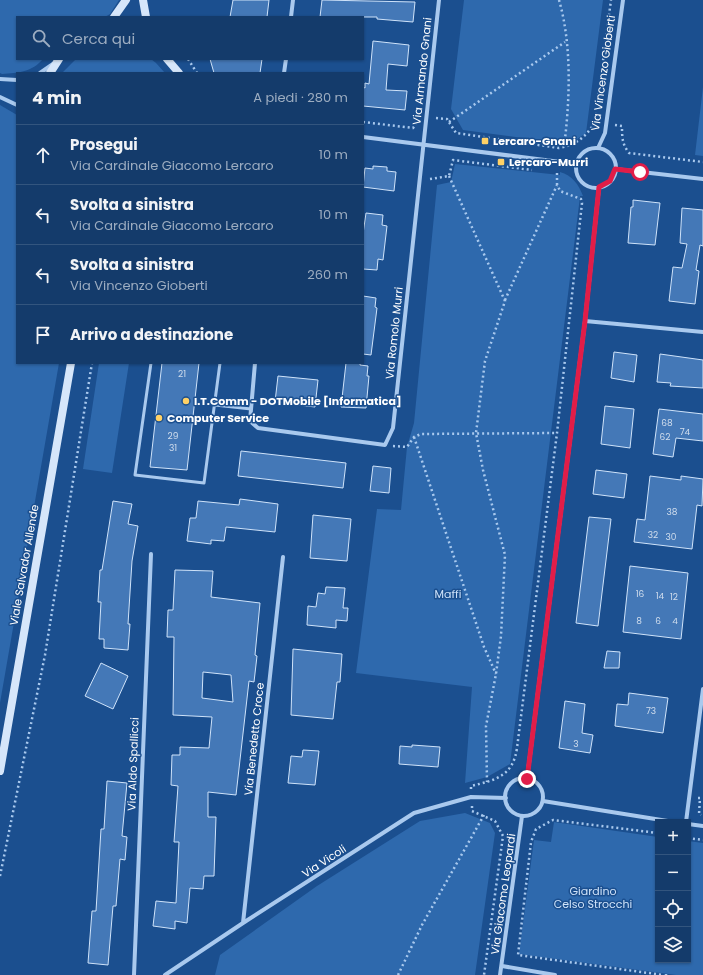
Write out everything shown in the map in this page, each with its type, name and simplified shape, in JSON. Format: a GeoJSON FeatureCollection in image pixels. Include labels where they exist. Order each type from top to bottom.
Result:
{"type":"FeatureCollection","features":[{"type":"Feature","properties":{"kind":"main road"},"geometry":{"type":"LineString","coordinates":[[115,16],[126,0]]}},
{"type":"Feature","properties":{"kind":"main road"},"geometry":{"type":"LineString","coordinates":[[143,0],[146,16]]}},
{"type":"Feature","properties":{"kind":"main road"},"geometry":{"type":"LineString","coordinates":[[51,72],[58,60]]}},
{"type":"Feature","properties":{"kind":"main road"},"geometry":{"type":"LineString","coordinates":[[170,61],[178,72]]}},
{"type":"Feature","properties":{"kind":"main road","name":"Viale Salvador Allende"},"geometry":{"type":"LineString","coordinates":[[0,771],[71,364]]}},
{"type":"Feature","properties":{"kind":"street"},"geometry":{"type":"LineString","coordinates":[[291,16],[293,0]]}},
{"type":"Feature","properties":{"kind":"street","name":"Via Armando Gnani"},"geometry":{"type":"LineString","coordinates":[[424,145],[439,0]]}},
{"type":"Feature","properties":{"kind":"street","name":"Via Vincenzo Gioberti"},"geometry":{"type":"LineString","coordinates":[[598,148],[605,133],[623,0]]}},
{"type":"Feature","properties":{"kind":"street"},"geometry":{"type":"LineString","coordinates":[[41,72],[58,60]]}},
{"type":"Feature","properties":{"kind":"street"},"geometry":{"type":"LineString","coordinates":[[284,72],[286,60]]}},
{"type":"Feature","properties":{"kind":"street"},"geometry":{"type":"LineString","coordinates":[[0,80],[16,80]]}},
{"type":"Feature","properties":{"kind":"street"},"geometry":{"type":"LineString","coordinates":[[0,97],[16,105]]}},
{"type":"Feature","properties":{"kind":"street"},"geometry":{"type":"LineString","coordinates":[[364,138],[576,164]]}},
{"type":"Feature","properties":{"kind":"street","name":"Via Romolo Murri"},"geometry":{"type":"LineString","coordinates":[[386,444],[393,428],[424,145]]}},
{"type":"Feature","properties":{"kind":"street"},"geometry":{"type":"LineString","coordinates":[[598,148],[609,153],[613,157],[615,169],[610,181],[599,187],[587,185],[581,182],[576,170],[576,164],[586,150],[598,148]]}},
{"type":"Feature","properties":{"kind":"street"},"geometry":{"type":"LineString","coordinates":[[615,169],[703,180]]}},
{"type":"Feature","properties":{"kind":"street"},"geometry":{"type":"LineString","coordinates":[[527,779],[585,321],[599,187]]}},
{"type":"Feature","properties":{"kind":"street"},"geometry":{"type":"LineString","coordinates":[[585,321],[703,332]]}},
{"type":"Feature","properties":{"kind":"street"},"geometry":{"type":"LineString","coordinates":[[255,364],[250,421],[258,428],[386,444]]}},
{"type":"Feature","properties":{"kind":"street","name":"Via Aldo Spallicci"},"geometry":{"type":"LineString","coordinates":[[134,975],[151,554]]}},
{"type":"Feature","properties":{"kind":"street","name":"Via Benedetto Croce"},"geometry":{"type":"LineString","coordinates":[[243,923],[283,557]]}},
{"type":"Feature","properties":{"kind":"street"},"geometry":{"type":"LineString","coordinates":[[686,819],[703,689]]}},
{"type":"Feature","properties":{"kind":"street"},"geometry":{"type":"LineString","coordinates":[[519,779],[527,779],[536,783],[540,787],[543,801],[539,810],[522,816],[511,810],[506,798],[509,787],[513,782],[519,779]]}},
{"type":"Feature","properties":{"kind":"street","name":"Via Vicoli"},"geometry":{"type":"LineString","coordinates":[[165,975],[243,923],[414,814],[471,797],[506,798]]}},
{"type":"Feature","properties":{"kind":"street"},"geometry":{"type":"LineString","coordinates":[[543,801],[655,819]]}},
{"type":"Feature","properties":{"kind":"street","name":"Via Giacomo Leopardi"},"geometry":{"type":"LineString","coordinates":[[500,975],[522,816]]}},
{"type":"Feature","properties":{"kind":"street"},"geometry":{"type":"LineString","coordinates":[[691,824],[703,826]]}},
{"type":"Feature","properties":{"kind":"street"},"geometry":{"type":"LineString","coordinates":[[502,966],[555,975]]}},
{"type":"Feature","properties":{"kind":"lane"},"geometry":{"type":"LineString","coordinates":[[151,364],[135,475],[204,483],[220,364]]}},
{"type":"Feature","properties":{"kind":"lane"},"geometry":{"type":"LineString","coordinates":[[215,405],[251,409]]}},
{"type":"Feature","properties":{"kind":"path"},"geometry":{"type":"LineString","coordinates":[[559,0],[563,15],[569,87],[564,147]]}},
{"type":"Feature","properties":{"kind":"path"},"geometry":{"type":"LineString","coordinates":[[364,122],[413,128],[415,126],[417,116],[447,119],[456,133],[559,148],[575,143],[587,134],[595,122],[611,0]]}},
{"type":"Feature","properties":{"kind":"path"},"geometry":{"type":"LineString","coordinates":[[449,122],[566,42]]}},
{"type":"Feature","properties":{"kind":"path"},"geometry":{"type":"LineString","coordinates":[[189,60],[196,72]]}},
{"type":"Feature","properties":{"kind":"path"},"geometry":{"type":"LineString","coordinates":[[622,126],[624,146],[629,152],[703,162]]}},
{"type":"Feature","properties":{"kind":"path"},"geometry":{"type":"LineString","coordinates":[[484,975],[503,836],[495,821],[472,811],[471,786],[499,777],[510,768],[515,760],[557,432],[582,204],[580,199],[560,191],[557,172],[559,148]]}},
{"type":"Feature","properties":{"kind":"path"},"geometry":{"type":"LineString","coordinates":[[505,301],[449,176],[453,160],[534,170]]}},
{"type":"Feature","properties":{"kind":"path"},"geometry":{"type":"LineString","coordinates":[[549,172],[557,172]]}},
{"type":"Feature","properties":{"kind":"path"},"geometry":{"type":"LineString","coordinates":[[430,179],[449,176]]}},
{"type":"Feature","properties":{"kind":"path"},"geometry":{"type":"LineString","coordinates":[[487,782],[486,726],[496,674],[501,636],[505,555],[483,470],[476,433],[485,361],[505,301],[558,184]]}},
{"type":"Feature","properties":{"kind":"path"},"geometry":{"type":"LineString","coordinates":[[0,876],[45,654],[92,364]]}},
{"type":"Feature","properties":{"kind":"path"},"geometry":{"type":"LineString","coordinates":[[386,444],[407,447],[414,437],[421,434],[557,432]]}},
{"type":"Feature","properties":{"kind":"path"},"geometry":{"type":"LineString","coordinates":[[414,437],[484,647],[496,674]]}},
{"type":"Feature","properties":{"kind":"path"},"geometry":{"type":"LineString","coordinates":[[398,975],[422,925],[484,815]]}},
{"type":"Feature","properties":{"kind":"path"},"geometry":{"type":"LineString","coordinates":[[655,833],[553,820],[536,829],[531,842],[518,955],[663,975]]}},
{"type":"Feature","properties":{"kind":"path"},"geometry":{"type":"LineString","coordinates":[[691,838],[703,840]]}},
{"type":"Feature","properties":{"kind":"green space"},"geometry":{"type":"Polygon","coordinates":[[[0,0],[119,0],[110,14],[107,16],[16,16],[16,60],[42,60],[34,67],[24,71],[0,73],[0,0]]]}},
{"type":"Feature","properties":{"kind":"green space"},"geometry":{"type":"Polygon","coordinates":[[[464,0],[603,0],[586,133],[570,144],[463,130],[451,109],[464,0]]]}},
{"type":"Feature","properties":{"kind":"green space"},"geometry":{"type":"Polygon","coordinates":[[[75,60],[152,60],[164,72],[63,72],[75,60]]]}},
{"type":"Feature","properties":{"kind":"green space"},"geometry":{"type":"Polygon","coordinates":[[[703,87],[703,156],[695,155],[703,87]]]}},
{"type":"Feature","properties":{"kind":"green space"},"geometry":{"type":"Polygon","coordinates":[[[0,105],[16,114],[16,364],[59,364],[0,703],[0,105]]]}},
{"type":"Feature","properties":{"kind":"green space","name":"Maffi"},"geometry":{"type":"Polygon","coordinates":[[[455,164],[560,175],[560,172],[564,173],[574,181],[583,196],[580,196],[510,764],[487,777],[465,783],[472,687],[356,673],[377,509],[401,510],[407,447],[414,423],[437,185],[451,182],[455,164]]]}},
{"type":"Feature","properties":{"kind":"green space"},"geometry":{"type":"Polygon","coordinates":[[[99,364],[129,364],[112,473],[83,469],[99,364]]]}},
{"type":"Feature","properties":{"kind":"green space"},"geometry":{"type":"Polygon","coordinates":[[[465,813],[490,823],[495,833],[475,975],[215,975],[220,955],[317,886],[420,821],[465,813]]]}},
{"type":"Feature","properties":{"kind":"green space","name":"Giardino Celso Strocchi"},"geometry":{"type":"Polygon","coordinates":[[[554,822],[655,837],[655,963],[691,963],[691,841],[703,843],[703,975],[676,975],[519,954],[534,840],[551,842],[554,822]]]}},
{"type":"Feature","properties":{"kind":"building"},"geometry":{"type":"Polygon","coordinates":[[[233,0],[269,0],[267,16],[230,16],[233,0]]]}},
{"type":"Feature","properties":{"kind":"building"},"geometry":{"type":"Polygon","coordinates":[[[322,0],[415,2],[413,22],[377,19],[377,17],[364,16],[320,16],[322,0]]]}},
{"type":"Feature","properties":{"kind":"building"},"geometry":{"type":"Polygon","coordinates":[[[373,41],[409,45],[407,66],[388,64],[386,90],[407,91],[405,110],[364,106],[365,83],[369,84],[373,41]]]}},
{"type":"Feature","properties":{"kind":"building"},"geometry":{"type":"Polygon","coordinates":[[[210,60],[262,60],[260,72],[214,72],[210,60]]]}},
{"type":"Feature","properties":{"kind":"building"},"geometry":{"type":"Polygon","coordinates":[[[373,166],[387,167],[387,171],[396,172],[394,191],[364,187],[365,168],[373,169],[373,166]]]}},
{"type":"Feature","properties":{"kind":"building"},"geometry":{"type":"Polygon","coordinates":[[[633,200],[660,203],[655,245],[628,243],[633,200]]]}},
{"type":"Feature","properties":{"kind":"building"},"geometry":{"type":"Polygon","coordinates":[[[682,208],[703,210],[703,246],[700,245],[696,270],[699,271],[695,304],[669,301],[673,267],[682,268],[687,244],[680,243],[682,208]]]}},
{"type":"Feature","properties":{"kind":"building"},"geometry":{"type":"Polygon","coordinates":[[[366,213],[383,215],[382,225],[387,226],[383,260],[378,259],[377,270],[364,269],[364,227],[366,213]]]}},
{"type":"Feature","properties":{"kind":"building"},"geometry":{"type":"Polygon","coordinates":[[[364,296],[376,298],[375,307],[377,308],[371,355],[364,354],[364,296]]]}},
{"type":"Feature","properties":{"kind":"building"},"geometry":{"type":"Polygon","coordinates":[[[614,352],[637,355],[634,382],[611,378],[614,352]]]}},
{"type":"Feature","properties":{"kind":"building"},"geometry":{"type":"Polygon","coordinates":[[[660,354],[703,360],[703,388],[670,386],[671,383],[657,382],[660,354]]]}},
{"type":"Feature","properties":{"kind":"building"},"geometry":{"type":"Polygon","coordinates":[[[162,364],[199,364],[187,470],[150,467],[162,364]]]}},
{"type":"Feature","properties":{"kind":"building"},"geometry":{"type":"Polygon","coordinates":[[[346,364],[360,364],[368,366],[367,376],[369,376],[366,408],[341,407],[346,364]]]}},
{"type":"Feature","properties":{"kind":"building"},"geometry":{"type":"Polygon","coordinates":[[[278,376],[318,380],[315,407],[275,402],[278,376]]]}},
{"type":"Feature","properties":{"kind":"building"},"geometry":{"type":"Polygon","coordinates":[[[605,406],[634,409],[630,448],[601,444],[605,406]]]}},
{"type":"Feature","properties":{"kind":"building"},"geometry":{"type":"Polygon","coordinates":[[[659,409],[703,414],[703,441],[676,438],[673,457],[653,454],[659,409]]]}},
{"type":"Feature","properties":{"kind":"building"},"geometry":{"type":"Polygon","coordinates":[[[241,451],[346,463],[343,488],[238,476],[241,451]]]}},
{"type":"Feature","properties":{"kind":"building"},"geometry":{"type":"Polygon","coordinates":[[[373,466],[391,468],[389,493],[370,491],[373,466]]]}},
{"type":"Feature","properties":{"kind":"building"},"geometry":{"type":"Polygon","coordinates":[[[596,470],[627,474],[624,498],[593,494],[596,470]]]}},
{"type":"Feature","properties":{"kind":"building"},"geometry":{"type":"Polygon","coordinates":[[[650,476],[681,480],[681,476],[703,479],[702,506],[697,505],[692,549],[634,542],[637,519],[645,520],[650,476]]]}},
{"type":"Feature","properties":{"kind":"building"},"geometry":{"type":"Polygon","coordinates":[[[240,499],[278,504],[275,532],[226,527],[224,541],[211,540],[211,544],[187,541],[190,518],[196,518],[198,501],[239,505],[240,499]]]}},
{"type":"Feature","properties":{"kind":"building"},"geometry":{"type":"Polygon","coordinates":[[[113,501],[132,504],[128,524],[138,526],[132,561],[128,650],[104,648],[104,639],[99,639],[101,602],[98,602],[100,570],[102,570],[113,501]]]}},
{"type":"Feature","properties":{"kind":"building"},"geometry":{"type":"Polygon","coordinates":[[[313,515],[351,519],[347,561],[310,558],[313,515]]]}},
{"type":"Feature","properties":{"kind":"building"},"geometry":{"type":"Polygon","coordinates":[[[589,517],[611,519],[598,626],[576,623],[589,517]]]}},
{"type":"Feature","properties":{"kind":"building"},"geometry":{"type":"Polygon","coordinates":[[[630,566],[688,573],[681,639],[623,632],[630,566]]]}},
{"type":"Feature","properties":{"kind":"building"},"geometry":{"type":"Polygon","coordinates":[[[175,570],[213,571],[211,597],[260,603],[254,682],[249,681],[236,795],[208,792],[208,817],[216,817],[214,876],[204,876],[203,889],[190,888],[187,923],[175,921],[175,929],[153,926],[156,901],[176,903],[179,842],[174,842],[178,786],[171,785],[172,755],[180,755],[180,747],[209,748],[212,717],[173,715],[174,637],[167,637],[168,610],[173,610],[175,570]],[[203,672],[202,698],[233,702],[231,675],[203,672]]]}},
{"type":"Feature","properties":{"kind":"building"},"geometry":{"type":"Polygon","coordinates":[[[326,587],[345,588],[343,608],[348,608],[347,621],[336,620],[336,628],[307,625],[308,606],[316,607],[318,593],[325,594],[326,587]]]}},
{"type":"Feature","properties":{"kind":"building"},"geometry":{"type":"Polygon","coordinates":[[[293,649],[342,654],[340,682],[337,682],[333,719],[291,715],[293,649]]]}},
{"type":"Feature","properties":{"kind":"building"},"geometry":{"type":"Polygon","coordinates":[[[607,651],[620,652],[619,668],[604,668],[607,651]]]}},
{"type":"Feature","properties":{"kind":"building"},"geometry":{"type":"Polygon","coordinates":[[[101,663],[128,676],[113,709],[85,696],[101,663]]]}},
{"type":"Feature","properties":{"kind":"building"},"geometry":{"type":"Polygon","coordinates":[[[629,693],[668,698],[663,733],[615,726],[617,704],[628,705],[629,693]]]}},
{"type":"Feature","properties":{"kind":"building"},"geometry":{"type":"Polygon","coordinates":[[[565,701],[585,704],[582,733],[593,735],[590,753],[559,748],[565,701]]]}},
{"type":"Feature","properties":{"kind":"building"},"geometry":{"type":"Polygon","coordinates":[[[412,745],[440,747],[438,767],[399,764],[400,746],[412,747],[412,745]]]}},
{"type":"Feature","properties":{"kind":"building"},"geometry":{"type":"Polygon","coordinates":[[[303,750],[319,751],[315,785],[288,783],[291,756],[302,757],[303,750]]]}},
{"type":"Feature","properties":{"kind":"building"},"geometry":{"type":"Polygon","coordinates":[[[107,781],[127,783],[122,836],[127,837],[125,860],[120,859],[116,906],[113,906],[108,965],[88,963],[92,911],[96,911],[101,829],[104,829],[107,781]]]}},
{"type":"Feature","properties":{"kind":"place","name":"Lercaro-Gnani"},"geometry":{"type":"Point","coordinates":[485,141]}},
{"type":"Feature","properties":{"kind":"place","name":"Lercaro-Murri"},"geometry":{"type":"Point","coordinates":[501,162]}},
{"type":"Feature","properties":{"kind":"place","name":"I.T.Comm - DOTMobile [Informatica]"},"geometry":{"type":"Point","coordinates":[186,401]}},
{"type":"Feature","properties":{"kind":"place","name":"Computer Service"},"geometry":{"type":"Point","coordinates":[159,418]}},
{"type":"Feature","properties":{"kind":"route"},"geometry":{"type":"LineString","coordinates":[[527,779],[585,321],[599,187],[610,181],[614,175],[615,169],[640,172]]}}]}
